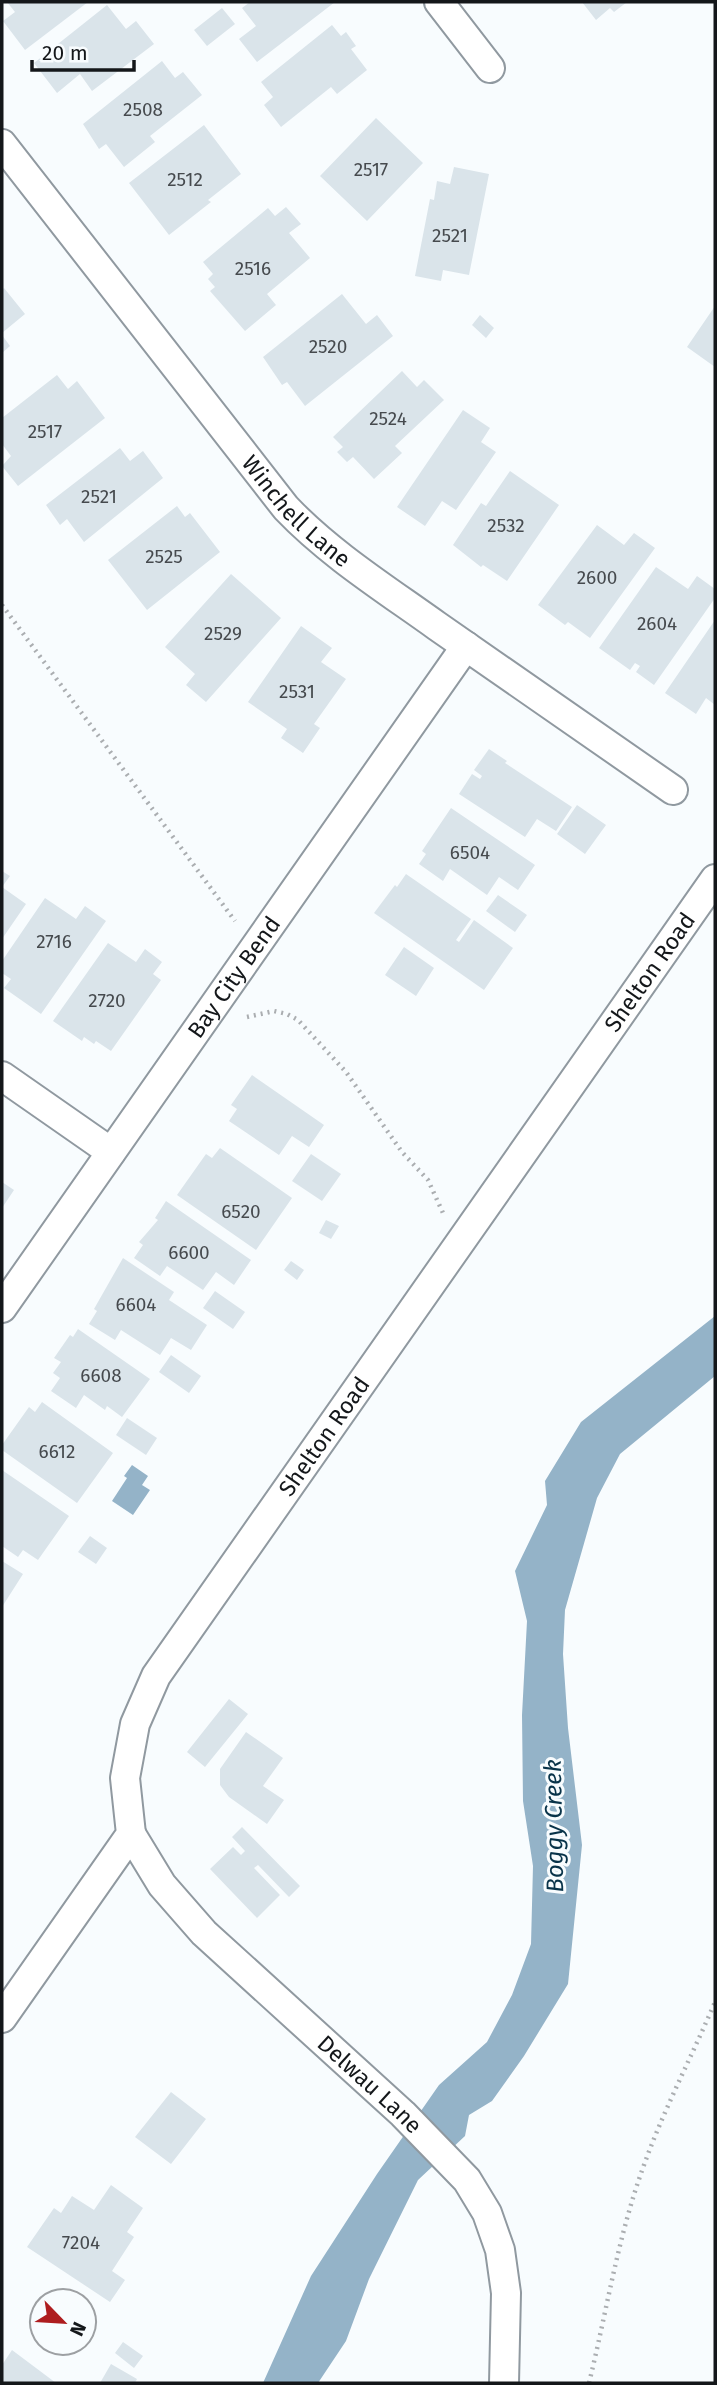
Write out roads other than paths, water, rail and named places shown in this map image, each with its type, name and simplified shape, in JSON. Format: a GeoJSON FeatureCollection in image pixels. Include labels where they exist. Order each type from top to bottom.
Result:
{"type":"FeatureCollection","features":[{"type":"Feature","properties":{"kind":"street"},"geometry":{"type":"LineString","coordinates":[[439,2],[490,68]]}},
{"type":"Feature","properties":{"kind":"street","name":"Winchell Lane"},"geometry":{"type":"LineString","coordinates":[[2,144],[286,508],[310,533],[337,555],[673,790]]}},
{"type":"Feature","properties":{"kind":"street","name":"Bay City Bend"},"geometry":{"type":"LineString","coordinates":[[2,1308],[466,646]]}},
{"type":"Feature","properties":{"kind":"street","name":"Shelton Road"},"geometry":{"type":"LineString","coordinates":[[131,1834],[125,1778],[135,1724],[156,1676],[715,878]]}},
{"type":"Feature","properties":{"kind":"street"},"geometry":{"type":"LineString","coordinates":[[2,1076],[111,1152]]}},
{"type":"Feature","properties":{"kind":"street"},"geometry":{"type":"LineString","coordinates":[[2,2018],[131,1834]]}},
{"type":"Feature","properties":{"kind":"street","name":"Delwau Lane"},"geometry":{"type":"LineString","coordinates":[[131,1834],[162,1885],[204,1933],[402,2114],[467,2180],[487,2214],[500,2250],[506,2293],[504,2383]]}},
{"type":"Feature","properties":{"kind":"water","name":"Boggy Creek"},"geometry":{"type":"Polygon","coordinates":[[[715,1316],[715,1376],[620,1454],[597,1498],[565,1610],[563,1654],[568,1728],[582,1845],[568,1984],[524,2056],[492,2101],[469,2115],[465,2136],[418,2180],[369,2279],[346,2341],[318,2383],[263,2383],[311,2276],[439,2085],[487,2042],[512,1995],[531,1944],[533,1866],[523,1801],[522,1715],[527,1621],[515,1571],[547,1505],[545,1481],[581,1422],[715,1316]]]}},
{"type":"Feature","properties":{"kind":"water"},"geometry":{"type":"Polygon","coordinates":[[[132,1465],[148,1476],[142,1485],[150,1490],[133,1515],[112,1501],[132,1465]]]}}]}
